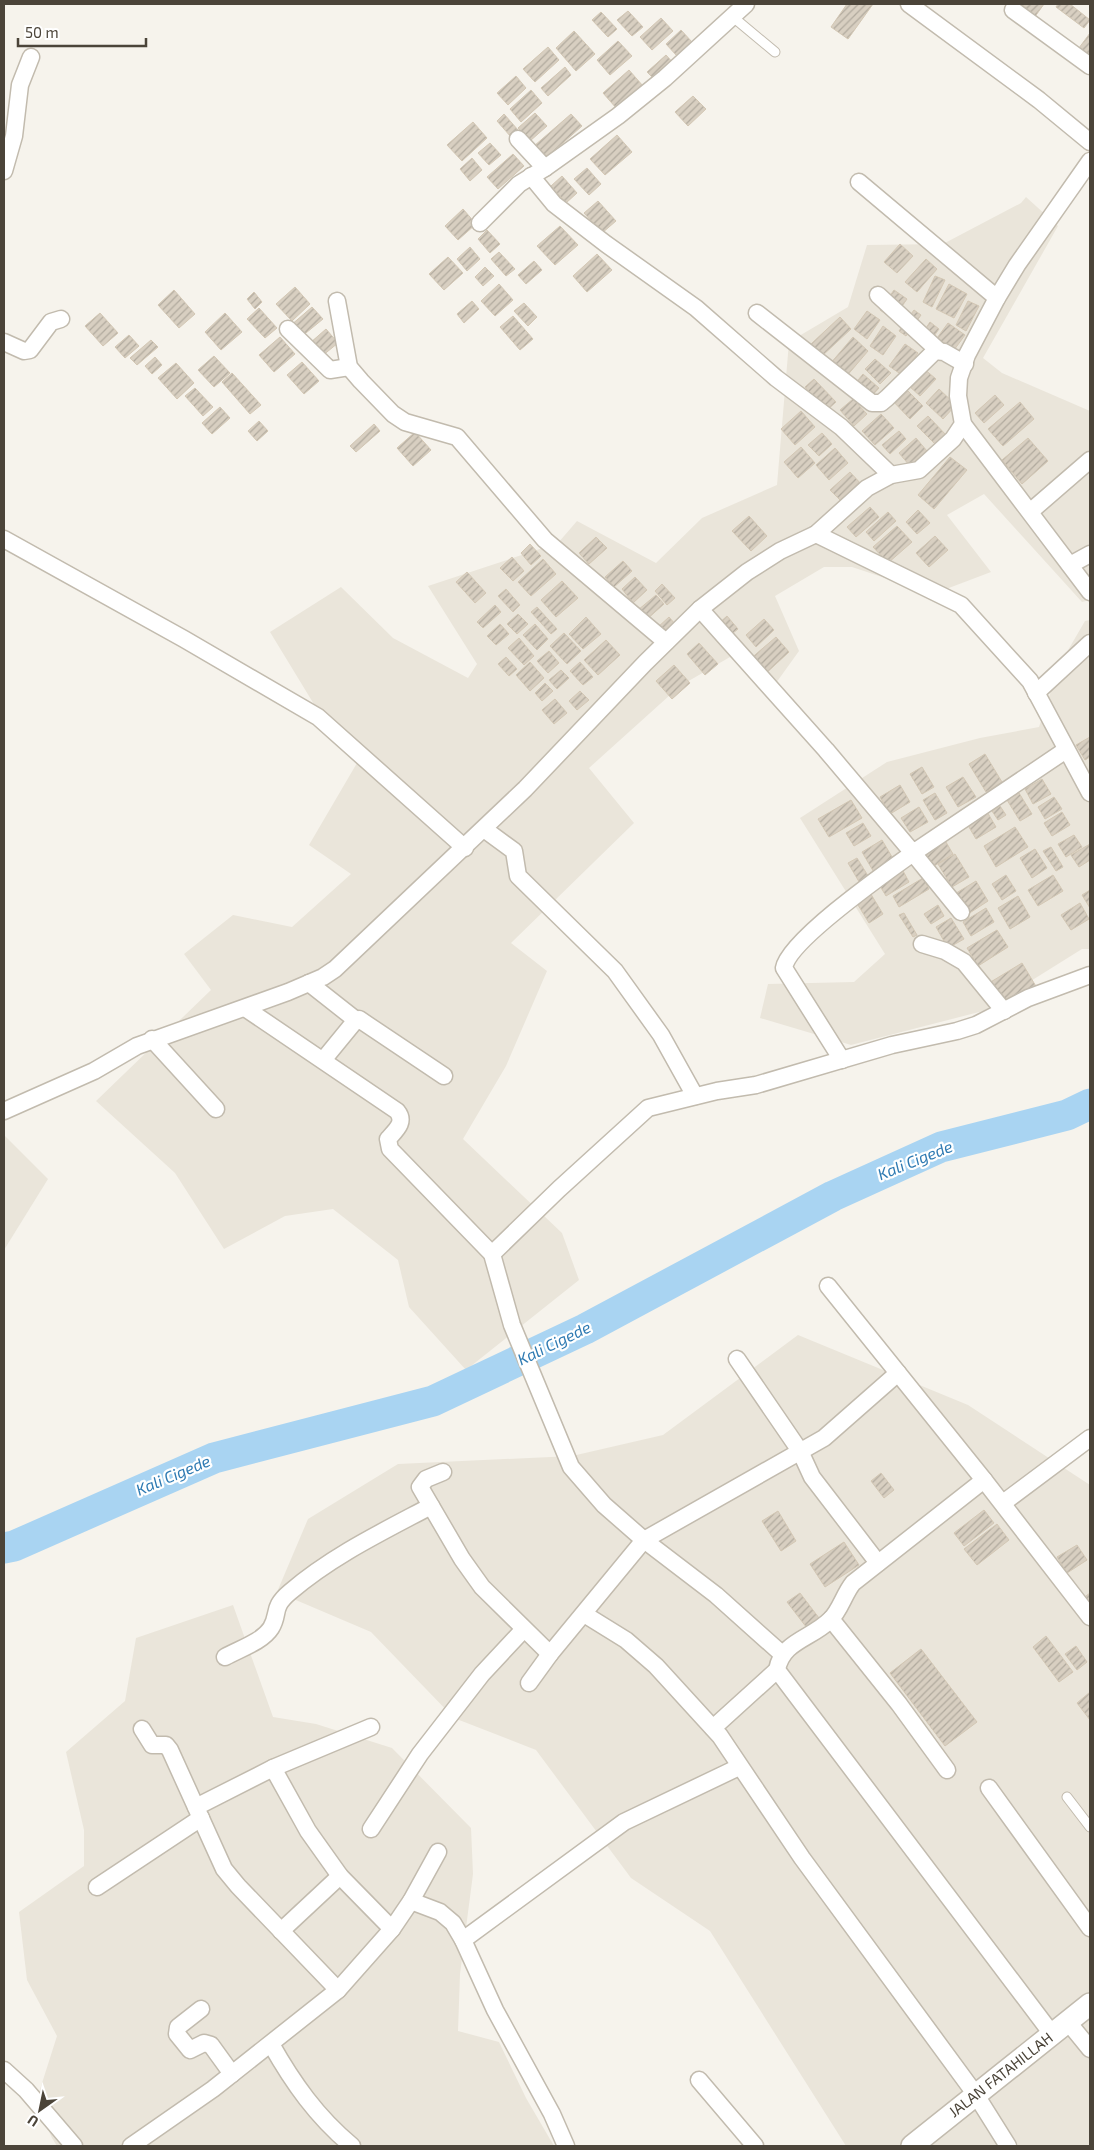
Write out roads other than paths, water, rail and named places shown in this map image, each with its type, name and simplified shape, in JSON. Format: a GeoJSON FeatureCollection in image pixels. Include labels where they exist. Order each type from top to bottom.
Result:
{"type":"FeatureCollection","features":[{"type":"Feature","properties":{"kind":"street"},"geometry":{"type":"LineString","coordinates":[[480,223],[507,194],[618,116],[664,78],[746,4]]}},
{"type":"Feature","properties":{"kind":"street"},"geometry":{"type":"LineString","coordinates":[[909,4],[1039,100],[1090,142]]}},
{"type":"Feature","properties":{"kind":"street"},"geometry":{"type":"LineString","coordinates":[[1013,10],[1090,66]]}},
{"type":"Feature","properties":{"kind":"street"},"geometry":{"type":"LineString","coordinates":[[4,171],[14,136],[20,85],[31,57]]}},
{"type":"Feature","properties":{"kind":"street"},"geometry":{"type":"LineString","coordinates":[[518,139],[538,172],[554,204],[606,244],[696,308],[776,378],[841,427],[891,474]]}},
{"type":"Feature","properties":{"kind":"street"},"geometry":{"type":"LineString","coordinates":[[1090,161],[1017,265],[997,298],[964,364],[959,378],[958,396],[963,424],[1090,592]]}},
{"type":"Feature","properties":{"kind":"street"},"geometry":{"type":"LineString","coordinates":[[860,182],[997,298]]}},
{"type":"Feature","properties":{"kind":"street"},"geometry":{"type":"LineString","coordinates":[[878,295],[939,351],[964,364]]}},
{"type":"Feature","properties":{"kind":"street"},"geometry":{"type":"LineString","coordinates":[[337,301],[349,366],[394,414],[405,422],[457,437],[545,540],[666,642]]}},
{"type":"Feature","properties":{"kind":"street"},"geometry":{"type":"LineString","coordinates":[[757,313],[872,403],[881,403],[931,354],[939,351]]}},
{"type":"Feature","properties":{"kind":"street"},"geometry":{"type":"LineString","coordinates":[[4,342],[24,351],[30,350],[51,322],[61,319]]}},
{"type":"Feature","properties":{"kind":"street"},"geometry":{"type":"LineString","coordinates":[[288,329],[330,370],[349,366]]}},
{"type":"Feature","properties":{"kind":"street"},"geometry":{"type":"LineString","coordinates":[[4,1111],[94,1071],[152,1039],[245,1008],[323,977],[335,969],[465,848],[666,642],[700,610],[747,572],[780,551],[816,534],[867,488],[891,474],[919,470],[953,439],[963,424]]}},
{"type":"Feature","properties":{"kind":"street"},"geometry":{"type":"LineString","coordinates":[[1031,512],[1090,460]]}},
{"type":"Feature","properties":{"kind":"street"},"geometry":{"type":"LineString","coordinates":[[816,534],[962,605],[1023,671],[1090,793]]}},
{"type":"Feature","properties":{"kind":"street"},"geometry":{"type":"LineString","coordinates":[[4,539],[184,639],[318,718],[465,848]]}},
{"type":"Feature","properties":{"kind":"street"},"geometry":{"type":"LineString","coordinates":[[1070,565],[1090,554]]}},
{"type":"Feature","properties":{"kind":"street"},"geometry":{"type":"LineString","coordinates":[[700,610],[826,750],[961,912]]}},
{"type":"Feature","properties":{"kind":"street"},"geometry":{"type":"LineString","coordinates":[[1036,693],[1090,644]]}},
{"type":"Feature","properties":{"kind":"street"},"geometry":{"type":"LineString","coordinates":[[842,1060],[784,969],[784,964],[791,954],[834,911],[913,853],[1066,750]]}},
{"type":"Feature","properties":{"kind":"street"},"geometry":{"type":"LineString","coordinates":[[484,829],[512,849],[515,854],[518,876],[615,971],[661,1035],[695,1096]]}},
{"type":"Feature","properties":{"kind":"street"},"geometry":{"type":"LineString","coordinates":[[922,944],[945,951],[964,962],[1004,1010]]}},
{"type":"Feature","properties":{"kind":"street"},"geometry":{"type":"LineString","coordinates":[[492,1254],[640,1113],[655,1105],[756,1085],[892,1045],[957,1031],[976,1025],[1064,983],[1090,975]]}},
{"type":"Feature","properties":{"kind":"street"},"geometry":{"type":"LineString","coordinates":[[309,983],[356,1020],[364,1020],[444,1076]]}},
{"type":"Feature","properties":{"kind":"street"},"geometry":{"type":"LineString","coordinates":[[245,1008],[324,1059],[402,1116],[402,1121],[388,1140],[390,1149],[492,1254],[512,1325],[571,1467],[604,1505],[644,1540],[716,1595],[782,1654]]}},
{"type":"Feature","properties":{"kind":"street"},"geometry":{"type":"LineString","coordinates":[[324,1059],[356,1020]]}},
{"type":"Feature","properties":{"kind":"street"},"geometry":{"type":"LineString","coordinates":[[152,1039],[216,1109]]}},
{"type":"Feature","properties":{"kind":"street"},"geometry":{"type":"LineString","coordinates":[[828,1286],[1003,1503],[1090,1617]]}},
{"type":"Feature","properties":{"kind":"street"},"geometry":{"type":"LineString","coordinates":[[737,1359],[800,1451],[812,1477],[878,1563]]}},
{"type":"Feature","properties":{"kind":"street"},"geometry":{"type":"LineString","coordinates":[[529,1683],[550,1654],[644,1540],[833,1432],[850,1414],[898,1373]]}},
{"type":"Feature","properties":{"kind":"street"},"geometry":{"type":"LineString","coordinates":[[1003,1503],[1090,1438]]}},
{"type":"Feature","properties":{"kind":"street"},"geometry":{"type":"LineString","coordinates":[[442,1472],[426,1478],[420,1484],[420,1487],[462,1559],[482,1587],[550,1654]]}},
{"type":"Feature","properties":{"kind":"street"},"geometry":{"type":"LineString","coordinates":[[713,1728],[776,1670],[782,1654],[831,1620],[853,1584],[984,1480]]}},
{"type":"Feature","properties":{"kind":"street"},"geometry":{"type":"LineString","coordinates":[[225,1656],[266,1634],[271,1628],[275,1611],[280,1602],[325,1565],[355,1546],[431,1506]]}},
{"type":"Feature","properties":{"kind":"street"},"geometry":{"type":"LineString","coordinates":[[584,1614],[626,1640],[656,1666],[713,1728],[802,1858],[976,2095],[1008,2146]]}},
{"type":"Feature","properties":{"kind":"street"},"geometry":{"type":"LineString","coordinates":[[831,1620],[899,1704],[947,1770]]}},
{"type":"Feature","properties":{"kind":"street"},"geometry":{"type":"LineString","coordinates":[[371,1829],[420,1754],[482,1674],[524,1629]]}},
{"type":"Feature","properties":{"kind":"street"},"geometry":{"type":"LineString","coordinates":[[776,1670],[1060,2028],[1090,2049]]}},
{"type":"Feature","properties":{"kind":"street"},"geometry":{"type":"LineString","coordinates":[[97,1887],[198,1812],[273,1768],[371,1727]]}},
{"type":"Feature","properties":{"kind":"street"},"geometry":{"type":"LineString","coordinates":[[142,1729],[152,1745],[166,1745],[170,1750],[224,1869],[338,1990]]}},
{"type":"Feature","properties":{"kind":"street"},"geometry":{"type":"LineString","coordinates":[[463,1940],[624,1822],[739,1767]]}},
{"type":"Feature","properties":{"kind":"street"},"geometry":{"type":"LineString","coordinates":[[273,1768],[308,1832],[340,1876],[392,1929]]}},
{"type":"Feature","properties":{"kind":"street"},"geometry":{"type":"LineString","coordinates":[[989,1788],[1090,1928]]}},
{"type":"Feature","properties":{"kind":"street"},"geometry":{"type":"LineString","coordinates":[[131,2146],[232,2074],[338,1990],[392,1929],[411,1901],[438,1852]]}},
{"type":"Feature","properties":{"kind":"street"},"geometry":{"type":"LineString","coordinates":[[281,1931],[340,1876]]}},
{"type":"Feature","properties":{"kind":"street"},"geometry":{"type":"LineString","coordinates":[[411,1901],[447,1916],[463,1940],[495,2010],[552,2114],[566,2146]]}},
{"type":"Feature","properties":{"kind":"street","name":"JALAN FATAHILLAH"},"geometry":{"type":"LineString","coordinates":[[912,2146],[1090,2004]]}},
{"type":"Feature","properties":{"kind":"street"},"geometry":{"type":"LineString","coordinates":[[201,2009],[178,2027],[177,2034],[191,2050],[204,2043],[211,2045],[232,2074]]}},
{"type":"Feature","properties":{"kind":"street"},"geometry":{"type":"LineString","coordinates":[[271,2044],[294,2085],[352,2146]]}},
{"type":"Feature","properties":{"kind":"street"},"geometry":{"type":"LineString","coordinates":[[4,2070],[26,2090],[74,2146]]}},
{"type":"Feature","properties":{"kind":"street"},"geometry":{"type":"LineString","coordinates":[[700,2080],[755,2146]]}},
{"type":"Feature","properties":{"kind":"lane"},"geometry":{"type":"LineString","coordinates":[[733,16],[775,52]]}},
{"type":"Feature","properties":{"kind":"lane"},"geometry":{"type":"LineString","coordinates":[[1067,1797],[1090,1827]]}},
{"type":"Feature","properties":{"kind":"waterway","name":"Kali Cigede"},"geometry":{"type":"LineString","coordinates":[[4,1548],[14,1546],[214,1458],[433,1401],[585,1329],[833,1196],[941,1147],[1067,1115],[1090,1104]]}}]}
